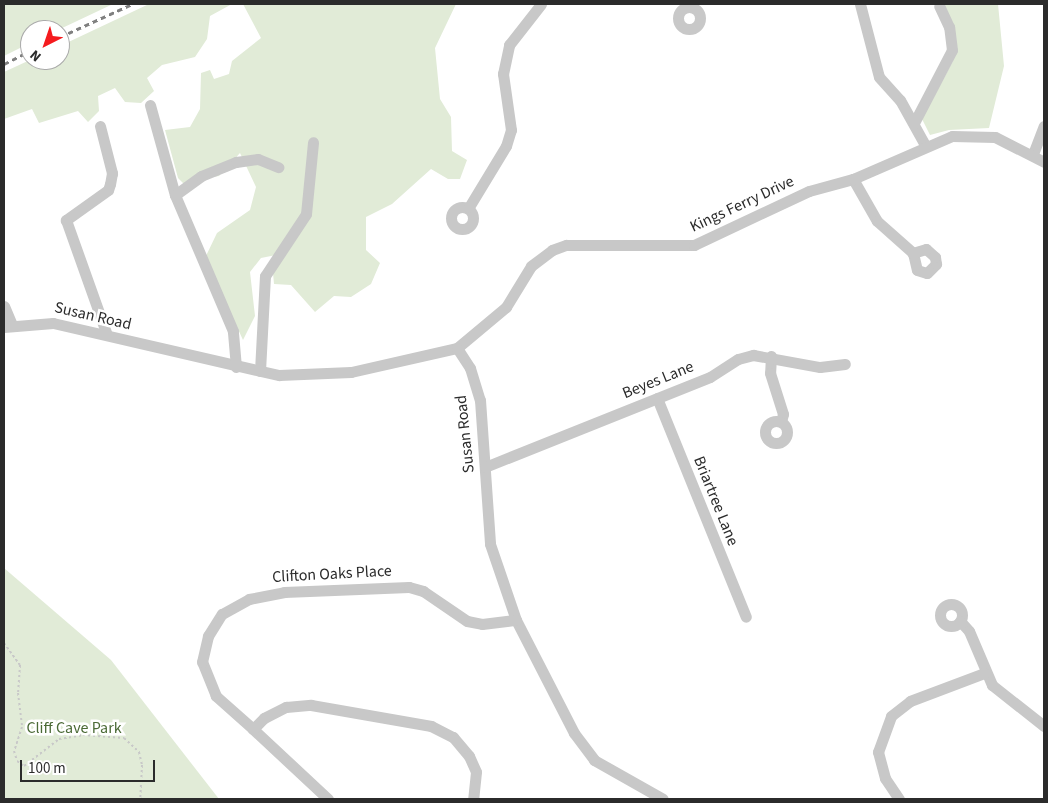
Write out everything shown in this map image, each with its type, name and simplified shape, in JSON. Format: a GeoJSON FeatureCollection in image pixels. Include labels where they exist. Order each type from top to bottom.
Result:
{"type":"FeatureCollection","features":[{"type":"Feature","properties":{"kind":"street"},"geometry":{"type":"LineString","coordinates":[[469,207],[506,146],[511,130],[503,74],[509,45],[542,4]]}},
{"type":"Feature","properties":{"kind":"street"},"geometry":{"type":"LineString","coordinates":[[860,4],[874,66],[914,123],[925,145]]}},
{"type":"Feature","properties":{"kind":"street"},"geometry":{"type":"LineString","coordinates":[[914,123],[952,50],[949,28],[939,6]]}},
{"type":"Feature","properties":{"kind":"street"},"geometry":{"type":"LineString","coordinates":[[150,105],[175,195],[233,331],[236,367]]}},
{"type":"Feature","properties":{"kind":"street"},"geometry":{"type":"LineString","coordinates":[[100,126],[112,173],[108,190],[66,220],[107,335]]}},
{"type":"Feature","properties":{"kind":"street"},"geometry":{"type":"LineString","coordinates":[[1033,154],[1044,126]]}},
{"type":"Feature","properties":{"kind":"street","name":"Kings Ferry Drive"},"geometry":{"type":"LineString","coordinates":[[457,348],[506,307],[531,266],[552,250],[586,244],[694,245],[809,192],[853,179],[925,145],[973,135],[995,137],[1033,154],[1044,162]]}},
{"type":"Feature","properties":{"kind":"street"},"geometry":{"type":"LineString","coordinates":[[260,371],[265,276],[306,214],[313,142]]}},
{"type":"Feature","properties":{"kind":"street"},"geometry":{"type":"LineString","coordinates":[[1033,154],[1044,144]]}},
{"type":"Feature","properties":{"kind":"street"},"geometry":{"type":"LineString","coordinates":[[175,195],[201,176],[236,162],[258,159],[278,167]]}},
{"type":"Feature","properties":{"kind":"street"},"geometry":{"type":"LineString","coordinates":[[853,179],[877,221],[913,253]]}},
{"type":"Feature","properties":{"kind":"street"},"geometry":{"type":"LineString","coordinates":[[4,306],[8,326]]}},
{"type":"Feature","properties":{"kind":"street","name":"Susan Road"},"geometry":{"type":"LineString","coordinates":[[8,326],[41,321],[107,335],[236,367],[260,371],[324,375],[457,348],[470,368],[480,400],[490,544],[516,620],[574,733],[594,760],[663,799]]}},
{"type":"Feature","properties":{"kind":"street","name":"Beyes Lane"},"geometry":{"type":"LineString","coordinates":[[485,467],[710,377],[738,359],[753,355],[771,356],[820,367],[845,364]]}},
{"type":"Feature","properties":{"kind":"street"},"geometry":{"type":"LineString","coordinates":[[771,356],[770,373],[783,414],[781,422]]}},
{"type":"Feature","properties":{"kind":"street","name":"Briartree Lane"},"geometry":{"type":"LineString","coordinates":[[657,398],[746,618]]}},
{"type":"Feature","properties":{"kind":"street","name":"Clifton Oaks Place"},"geometry":{"type":"LineString","coordinates":[[328,799],[216,696],[202,662],[208,636],[222,614],[250,599],[284,592],[409,587],[423,590],[467,621],[482,624],[516,620]]}},
{"type":"Feature","properties":{"kind":"street"},"geometry":{"type":"LineString","coordinates":[[960,621],[969,631],[984,673],[999,693],[1044,726]]}},
{"type":"Feature","properties":{"kind":"street"},"geometry":{"type":"LineString","coordinates":[[899,799],[885,778],[878,752],[891,716],[910,701],[984,673]]}},
{"type":"Feature","properties":{"kind":"street"},"geometry":{"type":"LineString","coordinates":[[253,729],[274,712],[298,705],[432,726],[453,738],[469,756],[476,772],[473,799]]}},
{"type":"Feature","properties":{"kind":"path"},"geometry":{"type":"LineString","coordinates":[[4,642],[20,665],[18,693],[22,727],[14,751],[17,761],[24,766],[59,739],[83,735],[124,738],[139,752],[142,765],[140,799]]}},
{"type":"Feature","properties":{"kind":"green space"},"geometry":{"type":"Polygon","coordinates":[[[4,4],[113,4],[70,24],[70,20],[20,20],[20,48],[4,56],[4,4]]]}},
{"type":"Feature","properties":{"kind":"green space"},"geometry":{"type":"Polygon","coordinates":[[[149,4],[232,4],[210,16],[207,39],[195,57],[162,65],[147,78],[154,91],[141,103],[125,102],[115,88],[98,96],[99,111],[88,122],[78,111],[39,123],[32,109],[4,119],[4,72],[20,65],[20,70],[70,70],[70,41],[149,4]]]}},
{"type":"Feature","properties":{"kind":"green space"},"geometry":{"type":"Polygon","coordinates":[[[243,4],[456,4],[435,48],[440,99],[451,117],[452,151],[467,160],[460,179],[448,179],[431,169],[392,204],[366,217],[366,250],[380,263],[371,284],[351,297],[334,296],[315,312],[291,285],[274,284],[273,273],[286,253],[261,258],[250,272],[255,316],[243,340],[205,258],[217,233],[250,210],[256,187],[240,153],[219,176],[202,179],[187,187],[178,178],[165,130],[190,127],[200,109],[201,73],[210,70],[214,79],[229,74],[232,61],[261,38],[243,4]]]}},
{"type":"Feature","properties":{"kind":"green space"},"geometry":{"type":"Polygon","coordinates":[[[941,4],[998,4],[1004,66],[989,128],[949,130],[930,135],[922,119],[953,61],[941,4]]]}},
{"type":"Feature","properties":{"kind":"green space","name":"Cliff Cave Park"},"geometry":{"type":"Polygon","coordinates":[[[4,568],[111,660],[219,799],[4,799],[4,568]]]}},
{"type":"Feature","properties":{"kind":"railway"},"geometry":{"type":"LineString","coordinates":[[70,32],[132,4]]}},
{"type":"Feature","properties":{"kind":"railway"},"geometry":{"type":"LineString","coordinates":[[4,64],[20,56]]}}]}
